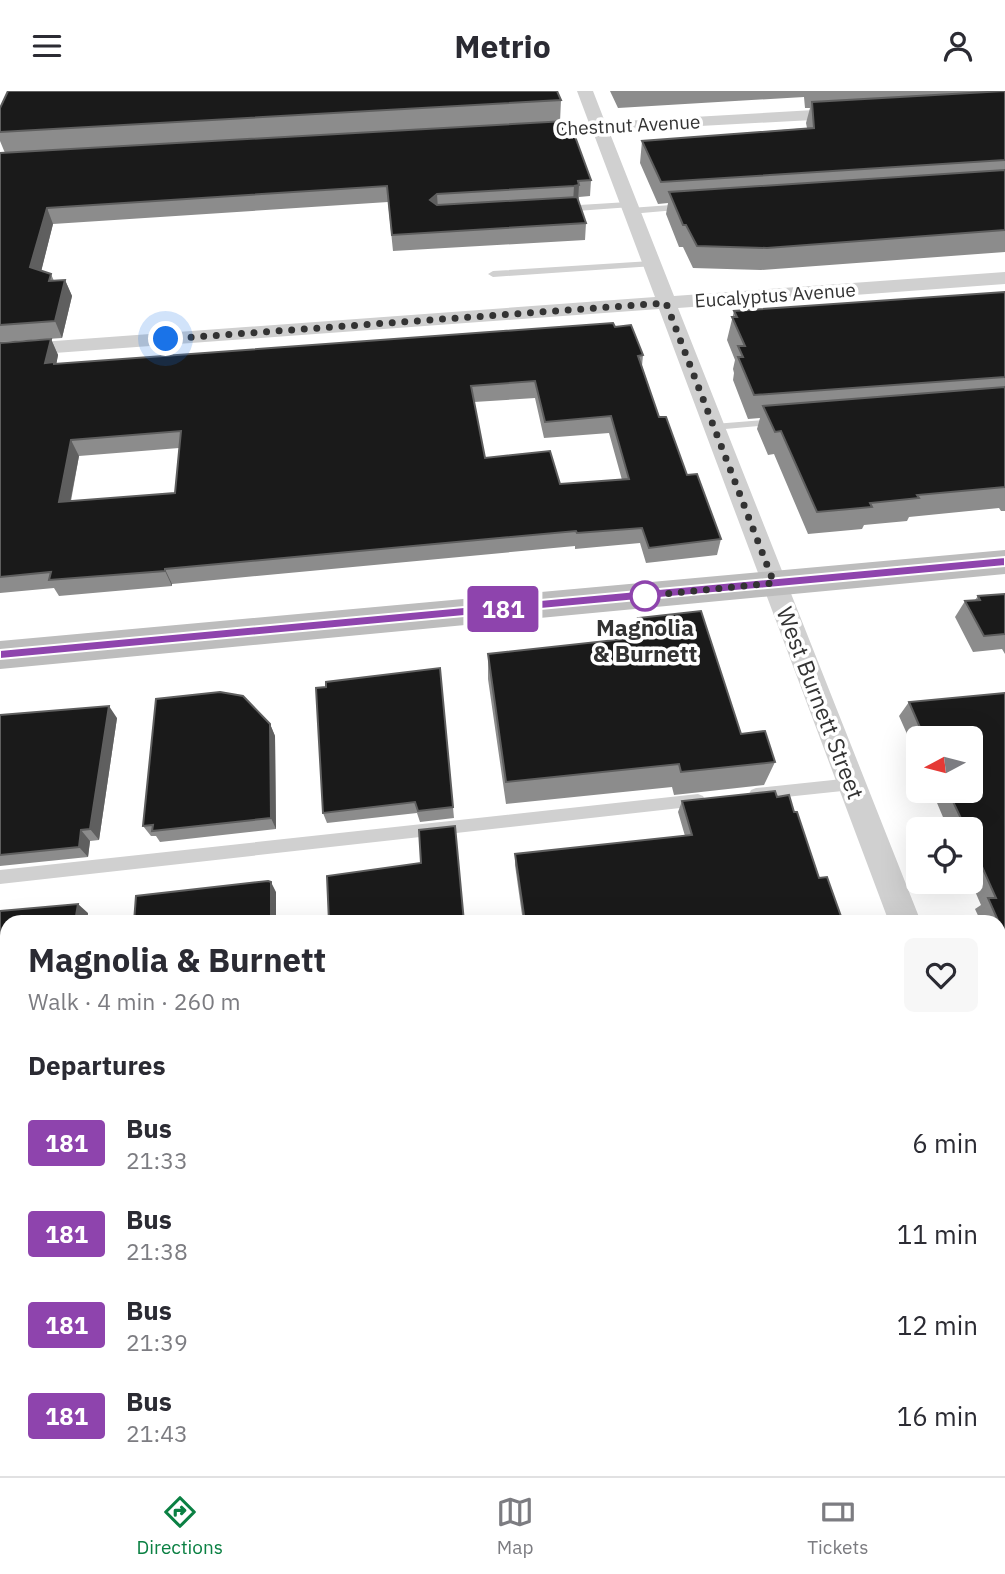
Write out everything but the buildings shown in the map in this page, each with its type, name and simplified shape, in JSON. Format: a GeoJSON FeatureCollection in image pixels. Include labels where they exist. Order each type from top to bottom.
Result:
{"type":"FeatureCollection","features":[{"type":"Feature","properties":{"kind":"street","name":"West Burnett Street"},"geometry":{"type":"LineString","coordinates":[[584,91],[902,915]]}},
{"type":"Feature","properties":{"kind":"street","name":"Chestnut Avenue"},"geometry":{"type":"LineString","coordinates":[[515,132],[869,112]]}},
{"type":"Feature","properties":{"kind":"street","name":"Eucalyptus Avenue"},"geometry":{"type":"LineString","coordinates":[[0,351],[1005,278]]}},
{"type":"Feature","properties":{"kind":"street"},"geometry":{"type":"LineString","coordinates":[[0,655],[1005,562]]}},
{"type":"Feature","properties":{"kind":"lane"},"geometry":{"type":"LineString","coordinates":[[557,210],[700,206]]}},
{"type":"Feature","properties":{"kind":"lane"},"geometry":{"type":"LineString","coordinates":[[493,274],[651,264]]}},
{"type":"Feature","properties":{"kind":"lane"},"geometry":{"type":"LineString","coordinates":[[714,427],[783,422]]}},
{"type":"Feature","properties":{"kind":"lane"},"geometry":{"type":"LineString","coordinates":[[742,796],[852,783]]}},
{"type":"Feature","properties":{"kind":"lane"},"geometry":{"type":"LineString","coordinates":[[0,877],[714,799]]}},
{"type":"Feature","properties":{"kind":"bus line","name":"181"},"geometry":{"type":"LineString","coordinates":[[0,655],[1005,562]]}},
{"type":"Feature","properties":{"kind":"place","name":"Magnolia & Burnett"},"geometry":{"type":"Point","coordinates":[645,596]}},
{"type":"Feature","properties":{"kind":"route"},"geometry":{"type":"LineString","coordinates":[[166,339],[666,303],[774,583],[645,596]]}}]}
